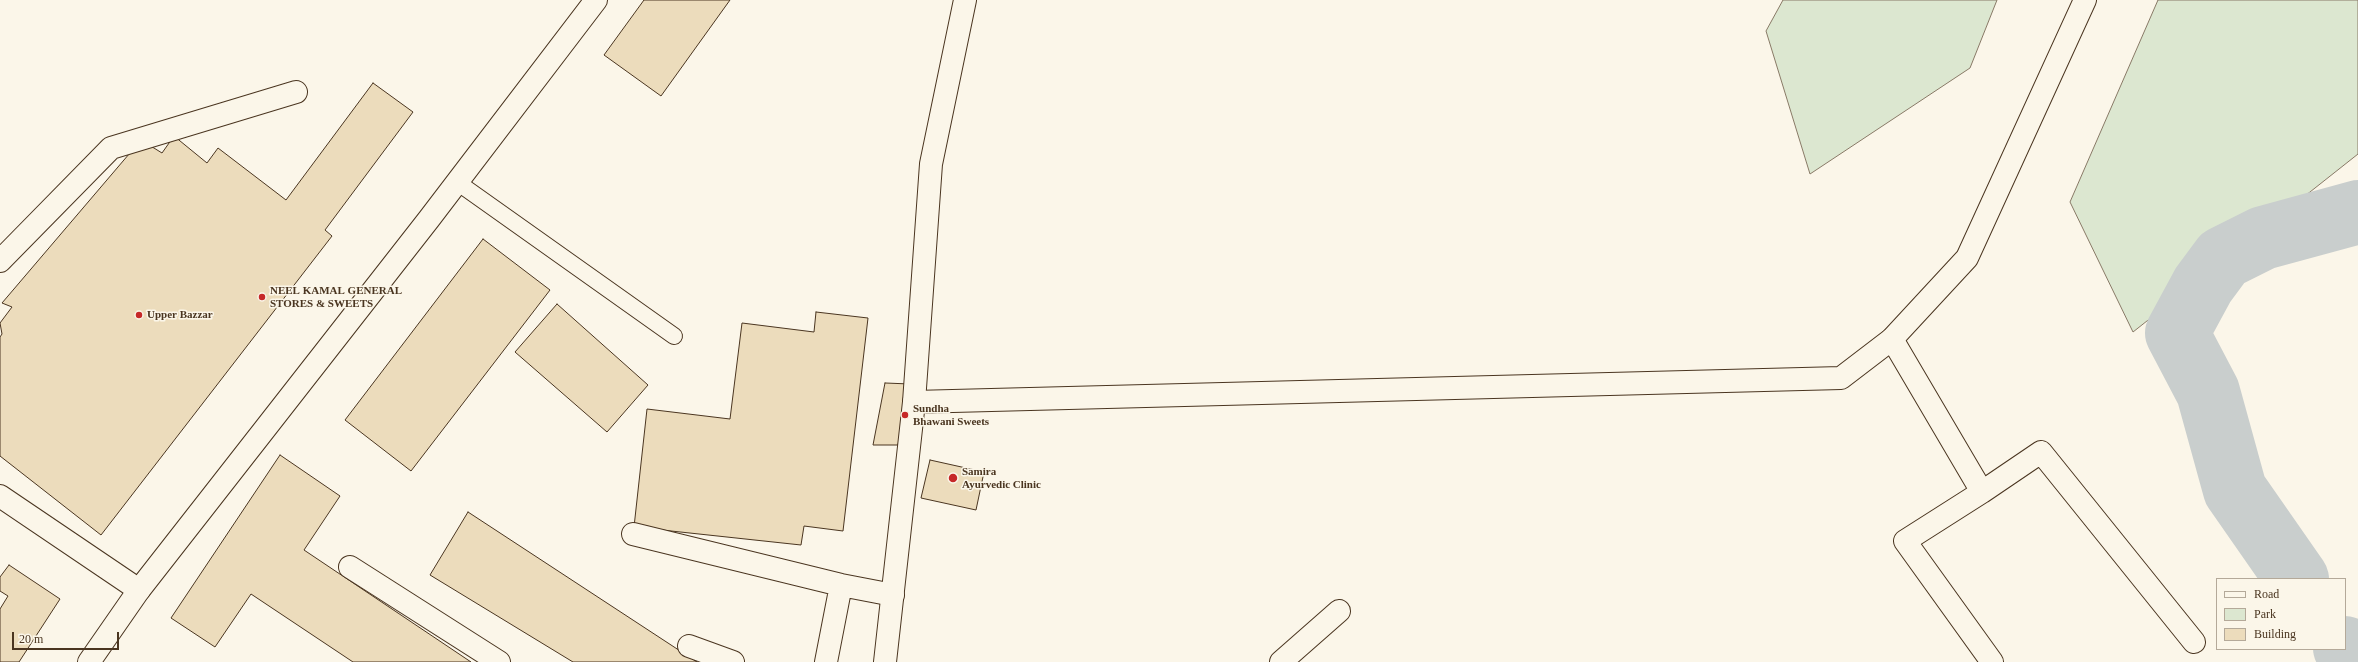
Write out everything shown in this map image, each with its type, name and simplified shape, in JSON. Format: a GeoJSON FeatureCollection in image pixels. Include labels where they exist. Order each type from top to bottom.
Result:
{"type":"FeatureCollection","features":[{"type":"Feature","properties":{"kind":"street"},"geometry":{"type":"LineString","coordinates":[[89,662],[140,590],[457,182],[596,0]]}},
{"type":"Feature","properties":{"kind":"street"},"geometry":{"type":"LineString","coordinates":[[885,662],[914,402],[931,164],[965,0]]}},
{"type":"Feature","properties":{"kind":"street"},"geometry":{"type":"LineString","coordinates":[[914,402],[1841,378],[1892,339],[1967,258],[2085,0]]}},
{"type":"Feature","properties":{"kind":"street"},"geometry":{"type":"LineString","coordinates":[[0,261],[111,148],[296,92]]}},
{"type":"Feature","properties":{"kind":"street"},"geometry":{"type":"LineString","coordinates":[[1892,339],[1982,492]]}},
{"type":"Feature","properties":{"kind":"street"},"geometry":{"type":"LineString","coordinates":[[1992,662],[1905,541],[2041,452],[2194,642]]}},
{"type":"Feature","properties":{"kind":"street"},"geometry":{"type":"LineString","coordinates":[[0,496],[140,590]]}},
{"type":"Feature","properties":{"kind":"street"},"geometry":{"type":"LineString","coordinates":[[633,534],[840,585],[893,595]]}},
{"type":"Feature","properties":{"kind":"street"},"geometry":{"type":"LineString","coordinates":[[350,566],[499,662]]}},
{"type":"Feature","properties":{"kind":"street"},"geometry":{"type":"LineString","coordinates":[[826,662],[840,585]]}},
{"type":"Feature","properties":{"kind":"street"},"geometry":{"type":"LineString","coordinates":[[1281,662],[1339,611]]}},
{"type":"Feature","properties":{"kind":"street"},"geometry":{"type":"LineString","coordinates":[[689,646],[733,662]]}},
{"type":"Feature","properties":{"kind":"lane"},"geometry":{"type":"LineString","coordinates":[[457,182],[674,336]]}},
{"type":"Feature","properties":{"kind":"green space"},"geometry":{"type":"Polygon","coordinates":[[[1783,0],[1997,0],[1970,68],[1810,174],[1766,31],[1783,0]]]}},
{"type":"Feature","properties":{"kind":"green space"},"geometry":{"type":"Polygon","coordinates":[[[2158,0],[2358,0],[2358,154],[2133,332],[2070,202],[2158,0]]]}},
{"type":"Feature","properties":{"kind":"building"},"geometry":{"type":"Polygon","coordinates":[[[644,0],[730,0],[661,96],[604,55],[644,0]]]}},
{"type":"Feature","properties":{"kind":"building","name":"Upper Bazzar"},"geometry":{"type":"Polygon","coordinates":[[[373,83],[413,112],[325,230],[332,236],[101,535],[0,456],[0,337],[2,334],[0,323],[12,307],[2,303],[141,140],[162,153],[174,136],[207,163],[218,148],[286,200],[373,83]]]}},
{"type":"Feature","properties":{"kind":"building"},"geometry":{"type":"Polygon","coordinates":[[[483,239],[550,290],[411,471],[345,420],[483,239]]]}},
{"type":"Feature","properties":{"kind":"building"},"geometry":{"type":"Polygon","coordinates":[[[557,304],[648,385],[607,432],[515,352],[557,304]]]}},
{"type":"Feature","properties":{"kind":"building"},"geometry":{"type":"Polygon","coordinates":[[[816,312],[868,318],[843,531],[804,526],[801,545],[634,527],[647,409],[730,419],[742,323],[814,332],[816,312]]]}},
{"type":"Feature","properties":{"kind":"building"},"geometry":{"type":"Polygon","coordinates":[[[885,383],[910,384],[898,445],[873,445],[885,383]]]}},
{"type":"Feature","properties":{"kind":"building"},"geometry":{"type":"Polygon","coordinates":[[[280,455],[340,496],[304,550],[471,662],[353,662],[251,594],[215,647],[171,618],[280,455]]]}},
{"type":"Feature","properties":{"kind":"building"},"geometry":{"type":"Polygon","coordinates":[[[930,460],[984,472],[976,510],[921,498],[930,460]]]}},
{"type":"Feature","properties":{"kind":"building"},"geometry":{"type":"Polygon","coordinates":[[[468,512],[697,662],[573,662],[430,575],[468,512]]]}},
{"type":"Feature","properties":{"kind":"building"},"geometry":{"type":"Polygon","coordinates":[[[9,565],[60,599],[19,662],[0,662],[0,609],[8,596],[0,591],[0,577],[9,565]]]}},
{"type":"Feature","properties":{"kind":"waterway"},"geometry":{"type":"LineString","coordinates":[[2296,578],[2235,490],[2208,392],[2177,333],[2203,285],[2223,258],[2263,238],[2358,212]]}},
{"type":"Feature","properties":{"kind":"waterway"},"geometry":{"type":"LineString","coordinates":[[2346,649],[2355,662]]}},
{"type":"Feature","properties":{"kind":"place","name":"NEEL KAMAL GENERAL STORES & SWEETS"},"geometry":{"type":"Point","coordinates":[262,297]}},
{"type":"Feature","properties":{"kind":"place","name":"Upper Bazzar"},"geometry":{"type":"Point","coordinates":[139,315]}},
{"type":"Feature","properties":{"kind":"place","name":"Sundha Bhawani Sweets"},"geometry":{"type":"Point","coordinates":[905,415]}},
{"type":"Feature","properties":{"kind":"place","name":"Samira Ayurvedic Clinic"},"geometry":{"type":"Point","coordinates":[953,478]}}]}
